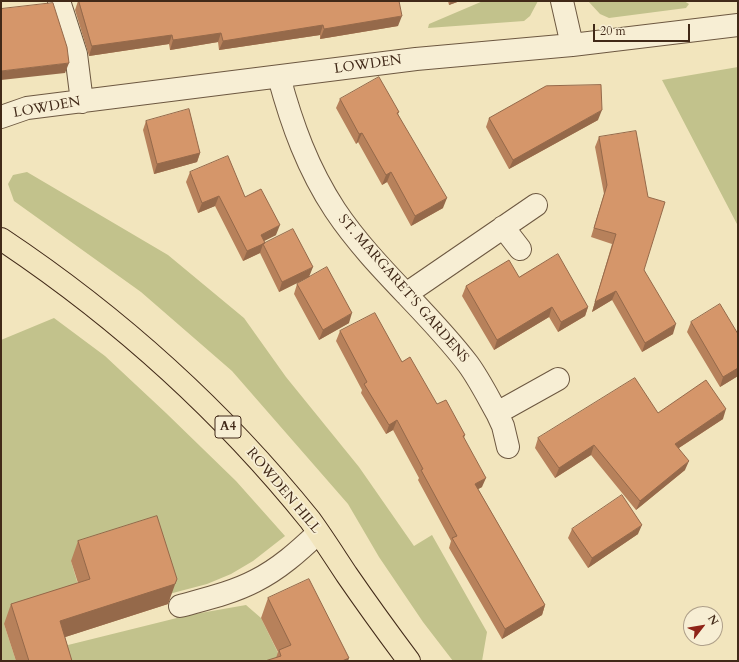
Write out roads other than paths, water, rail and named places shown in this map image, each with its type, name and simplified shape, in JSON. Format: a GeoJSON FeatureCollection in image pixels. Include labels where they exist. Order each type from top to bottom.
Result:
{"type":"FeatureCollection","features":[{"type":"Feature","properties":{"kind":"main road","name":"ROWDEN HILL"},"geometry":{"type":"LineString","coordinates":[[1,239],[89,301],[149,350],[232,432],[292,499],[409,661]]}},
{"type":"Feature","properties":{"kind":"street"},"geometry":{"type":"LineString","coordinates":[[59,1],[76,54],[82,102]]}},
{"type":"Feature","properties":{"kind":"street"},"geometry":{"type":"LineString","coordinates":[[562,1],[572,45]]}},
{"type":"Feature","properties":{"kind":"street","name":"LOWDEN"},"geometry":{"type":"LineString","coordinates":[[1,117],[27,108],[416,59],[572,45],[738,25]]}},
{"type":"Feature","properties":{"kind":"street","name":"ST. MARGARET'S GARDENS"},"geometry":{"type":"LineString","coordinates":[[279,77],[300,144],[315,176],[335,210],[354,236],[468,364],[503,426],[508,447]]}},
{"type":"Feature","properties":{"kind":"street"},"geometry":{"type":"LineString","coordinates":[[406,294],[536,205]]}},
{"type":"Feature","properties":{"kind":"street"},"geometry":{"type":"LineString","coordinates":[[503,227],[520,249]]}},
{"type":"Feature","properties":{"kind":"street"},"geometry":{"type":"LineString","coordinates":[[497,414],[558,379]]}},
{"type":"Feature","properties":{"kind":"street"},"geometry":{"type":"LineString","coordinates":[[180,606],[234,590],[255,581],[289,558],[318,533]]}}]}
